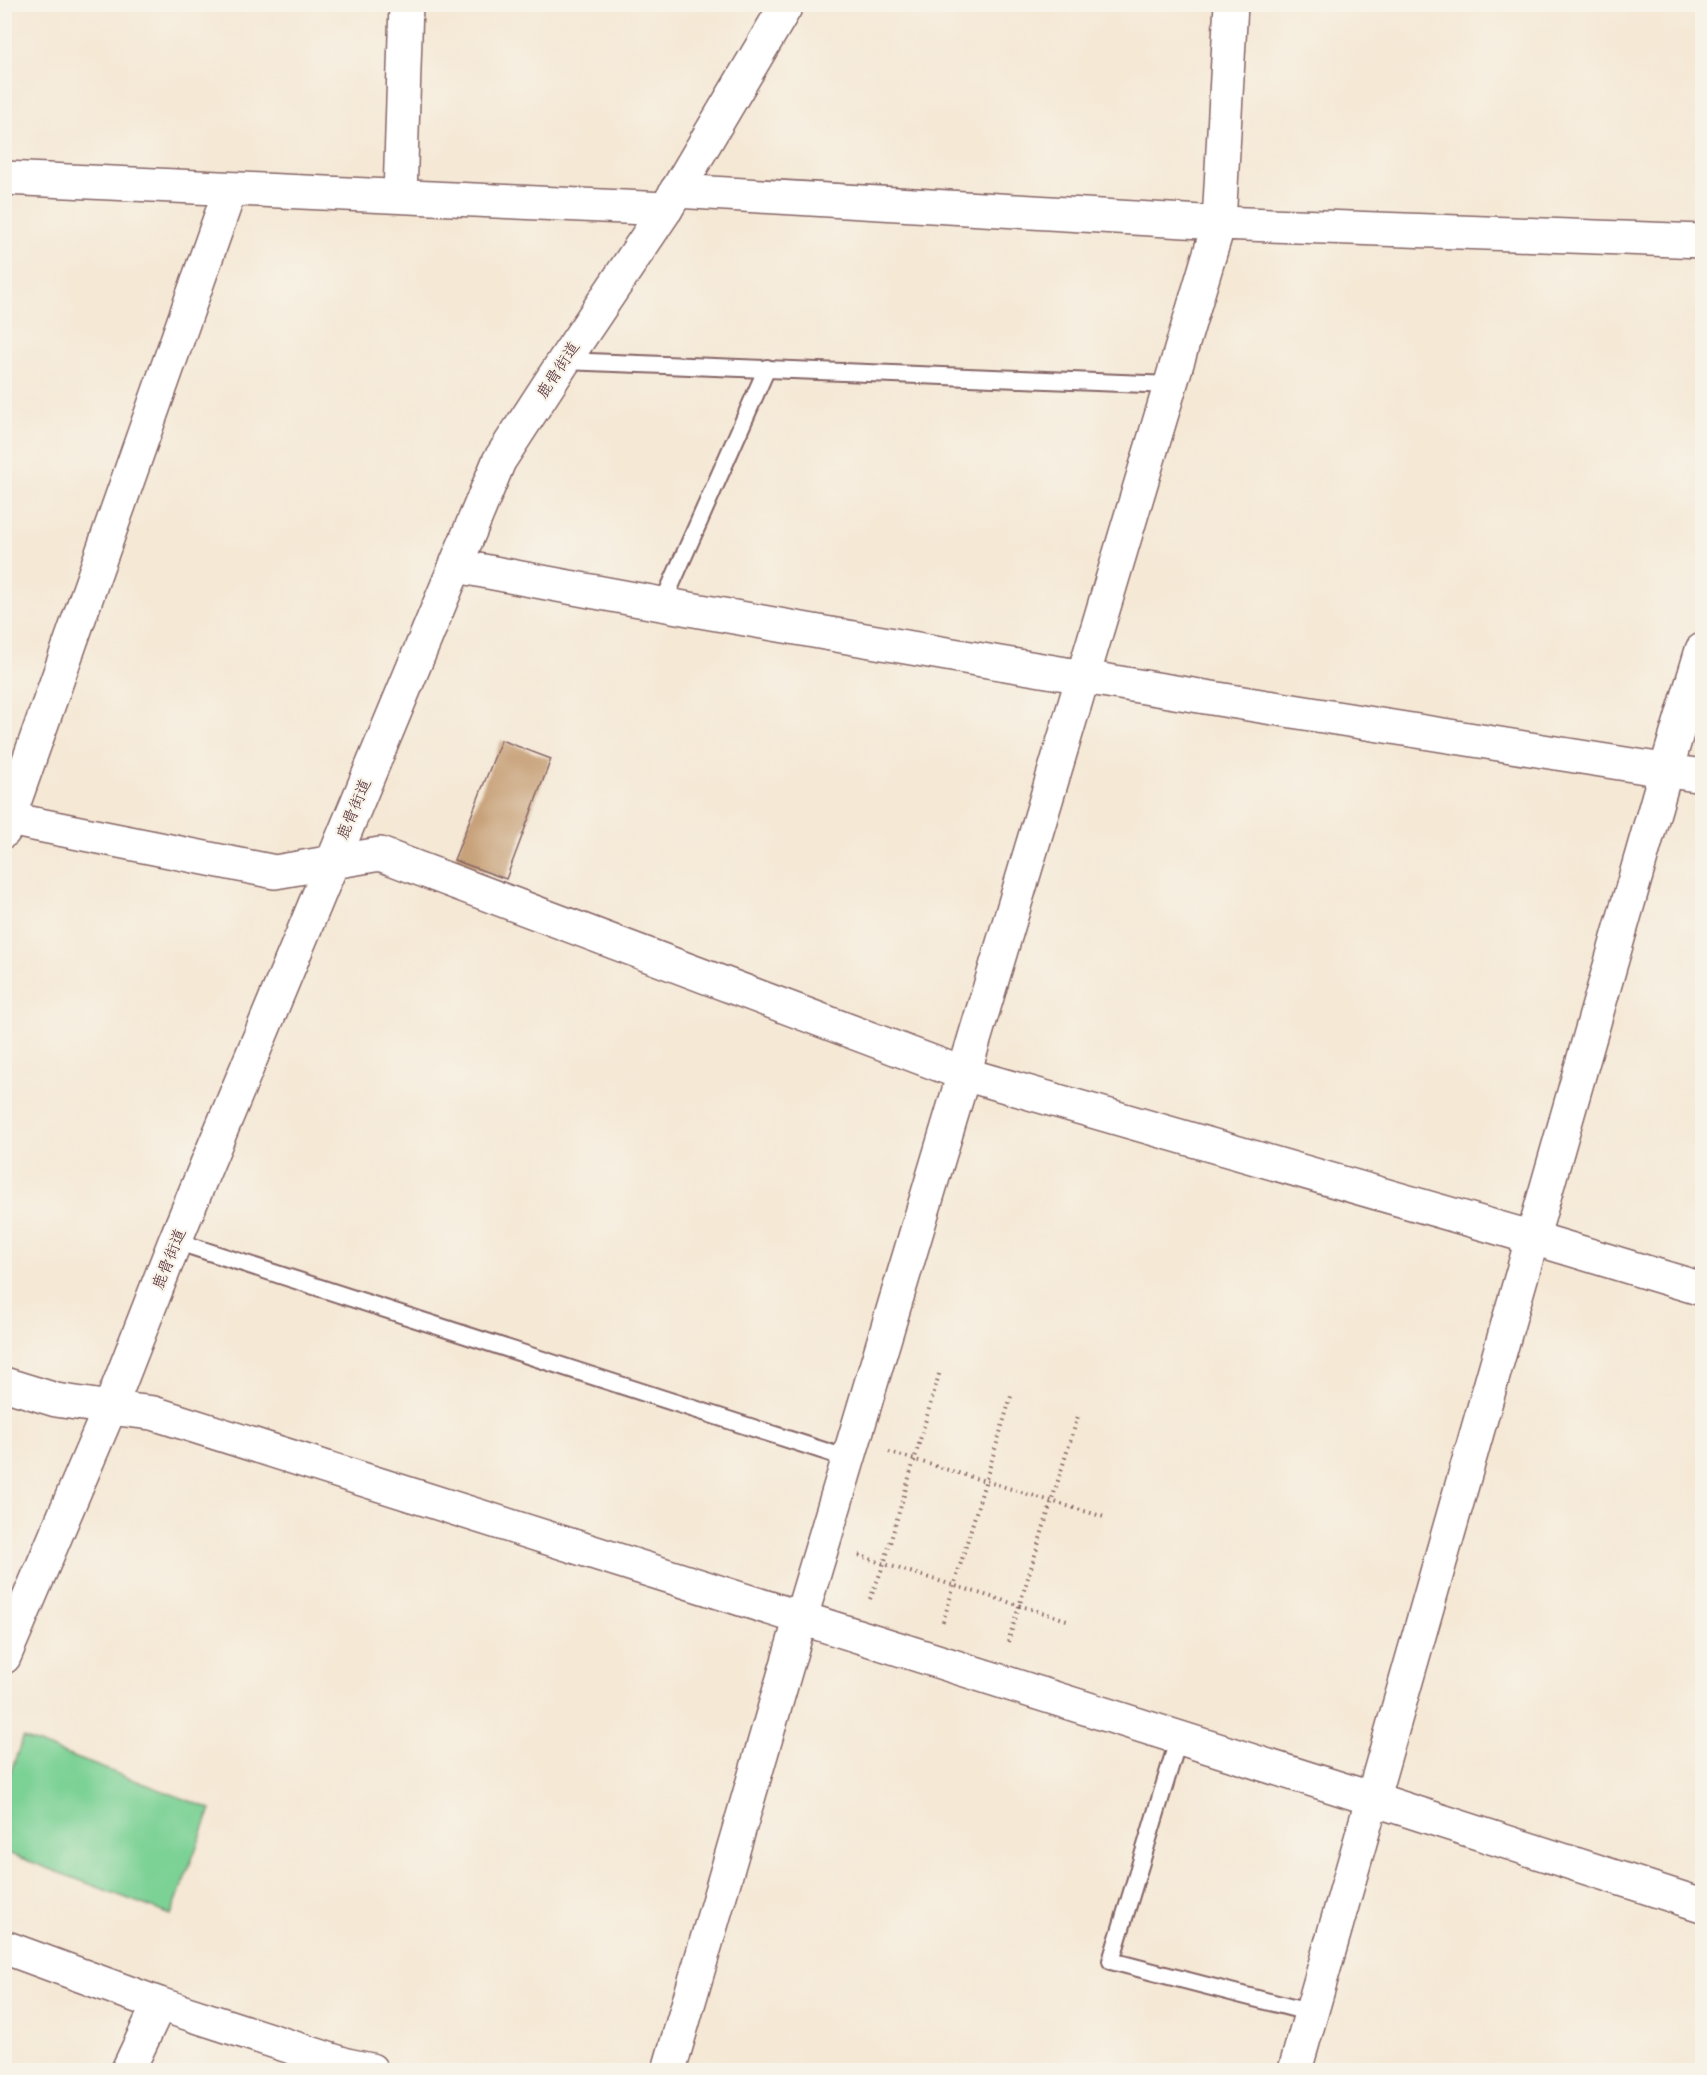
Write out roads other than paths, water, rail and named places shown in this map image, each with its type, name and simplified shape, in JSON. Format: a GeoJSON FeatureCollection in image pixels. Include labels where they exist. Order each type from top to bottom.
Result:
{"type":"FeatureCollection","features":[{"type":"Feature","properties":{"kind":"street"},"geometry":{"type":"LineString","coordinates":[[400,196],[406,4]]}},
{"type":"Feature","properties":{"kind":"street","name":"鹿骨街道"},"geometry":{"type":"LineString","coordinates":[[4,1657],[110,1408],[175,1241],[499,461],[671,200],[787,4]]}},
{"type":"Feature","properties":{"kind":"street"},"geometry":{"type":"LineString","coordinates":[[669,2070],[801,1617],[1219,223],[1231,4]]}},
{"type":"Feature","properties":{"kind":"street"},"geometry":{"type":"LineString","coordinates":[[4,178],[230,190],[400,196],[671,200],[1702,241]]}},
{"type":"Feature","properties":{"kind":"street"},"geometry":{"type":"LineString","coordinates":[[230,190],[6,823],[275,872],[380,854],[964,1074],[1702,1289]]}},
{"type":"Feature","properties":{"kind":"street"},"geometry":{"type":"LineString","coordinates":[[457,566],[662,605],[1083,677],[1702,776]]}},
{"type":"Feature","properties":{"kind":"street"},"geometry":{"type":"LineString","coordinates":[[1295,2070],[1702,650]]}},
{"type":"Feature","properties":{"kind":"street"},"geometry":{"type":"LineString","coordinates":[[4,1384],[56,1400],[153,1413],[1702,1905]]}},
{"type":"Feature","properties":{"kind":"street"},"geometry":{"type":"LineString","coordinates":[[4,1947],[159,2004],[347,2065],[371,2070]]}},
{"type":"Feature","properties":{"kind":"street"},"geometry":{"type":"LineString","coordinates":[[128,2070],[159,2004]]}},
{"type":"Feature","properties":{"kind":"lane"},"geometry":{"type":"LineString","coordinates":[[564,361],[1171,385]]}},
{"type":"Feature","properties":{"kind":"lane"},"geometry":{"type":"LineString","coordinates":[[662,605],[767,368]]}},
{"type":"Feature","properties":{"kind":"lane"},"geometry":{"type":"LineString","coordinates":[[175,1241],[849,1459]]}},
{"type":"Feature","properties":{"kind":"lane"},"geometry":{"type":"LineString","coordinates":[[1179,1737],[1111,1960],[1312,2013]]}}]}
